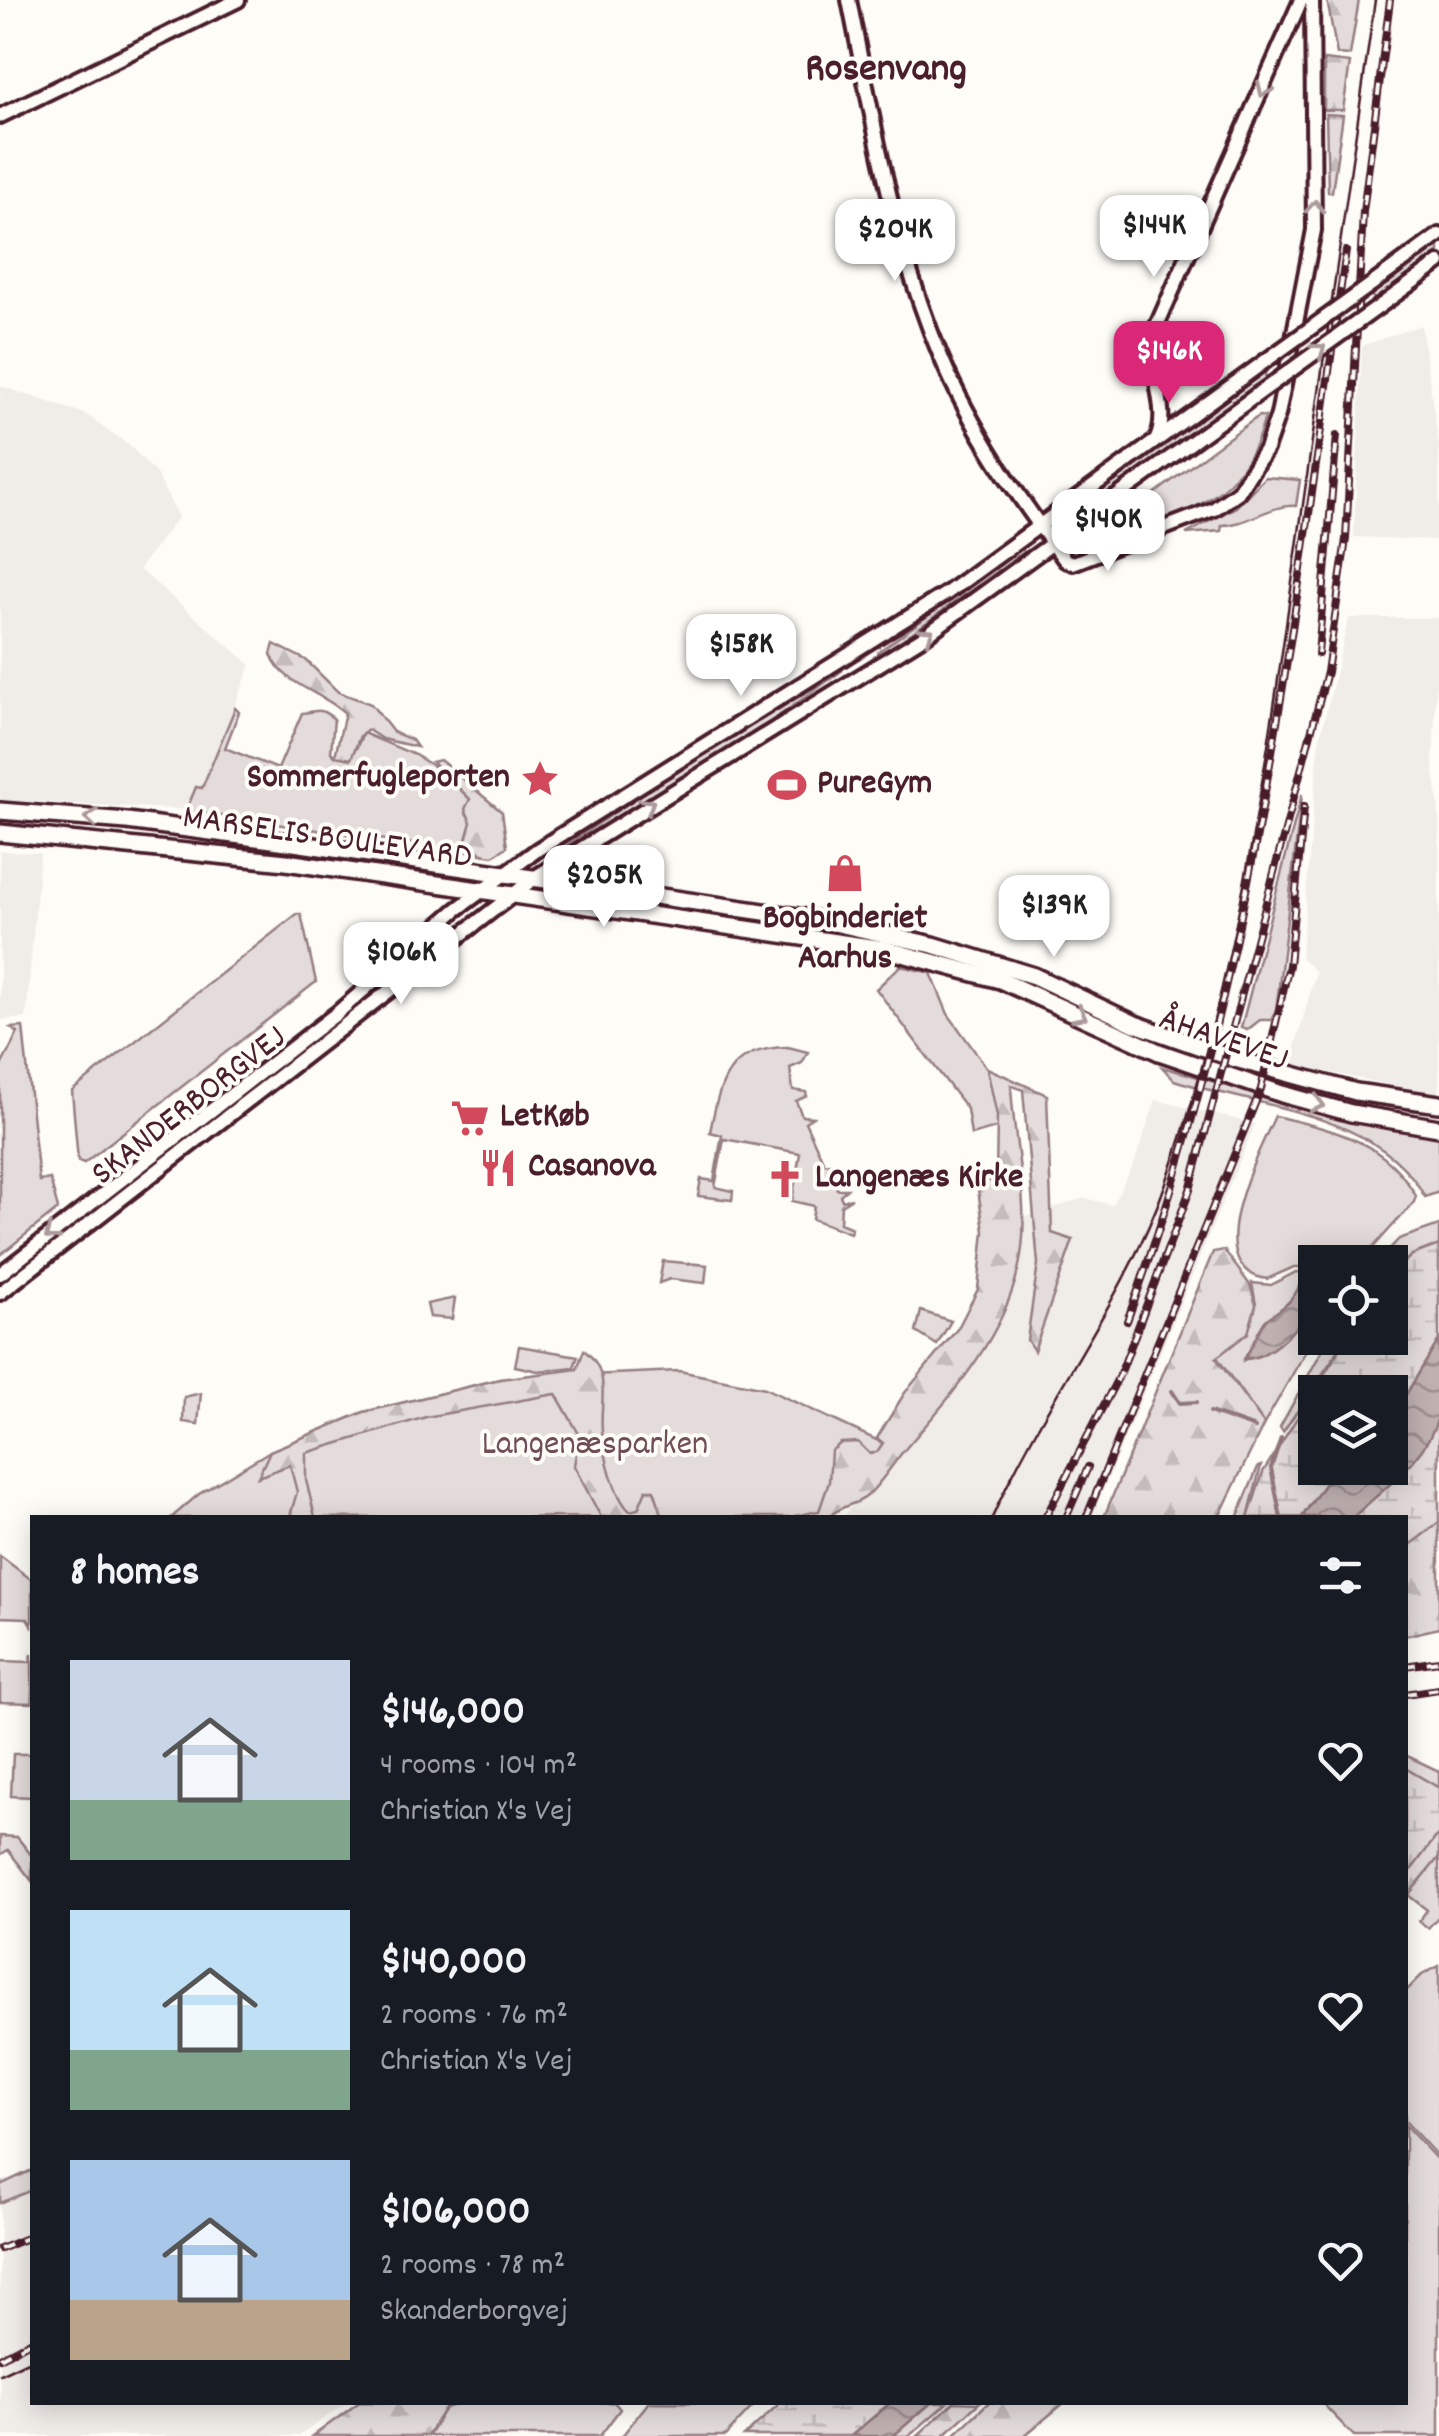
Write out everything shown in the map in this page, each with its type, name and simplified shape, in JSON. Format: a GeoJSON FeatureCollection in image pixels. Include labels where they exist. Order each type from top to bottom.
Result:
{"type":"FeatureCollection","features":[{"type":"Feature","properties":{"kind":"main road","name":"MARSELIS BOULEVARD"},"geometry":{"type":"LineString","coordinates":[[0,811],[55,814],[507,872],[825,921]]}},
{"type":"Feature","properties":{"kind":"main road","name":"MARSELIS BOULEVARD"},"geometry":{"type":"LineString","coordinates":[[0,833],[203,852],[822,939]]}},
{"type":"Feature","properties":{"kind":"main road","name":"ÅHAVEVEJ"},"geometry":{"type":"LineString","coordinates":[[825,921],[932,944],[1034,976],[1136,1024],[1235,1059],[1356,1092],[1435,1104]]}},
{"type":"Feature","properties":{"kind":"main road","name":"ÅHAVEVEJ"},"geometry":{"type":"LineString","coordinates":[[822,939],[936,960],[1031,991],[1159,1052],[1230,1077],[1351,1113],[1439,1128]]}},
{"type":"Feature","properties":{"kind":"street"},"geometry":{"type":"LineString","coordinates":[[0,116],[238,0]]}},
{"type":"Feature","properties":{"kind":"street"},"geometry":{"type":"LineString","coordinates":[[849,0],[883,169],[940,356],[969,412],[1040,527],[1064,560],[1078,562],[1186,522],[1238,492],[1266,449],[1278,415],[1314,230],[1312,0]]}},
{"type":"Feature","properties":{"kind":"street"},"geometry":{"type":"LineString","coordinates":[[1156,442],[1162,425],[1150,359],[1154,332],[1301,0]]}},
{"type":"Feature","properties":{"kind":"street","name":"SKANDERBORGVEJ"},"geometry":{"type":"LineString","coordinates":[[0,1274],[336,1014],[507,872],[853,655],[1040,527],[1439,234]]}},
{"type":"Feature","properties":{"kind":"street","name":"SKANDERBORGVEJ"},"geometry":{"type":"LineString","coordinates":[[0,1294],[536,876],[868,672],[1053,544],[1439,262]]}},
{"type":"Feature","properties":{"kind":"street"},"geometry":{"type":"LineString","coordinates":[[853,655],[868,672]]}},
{"type":"Feature","properties":{"kind":"street"},"geometry":{"type":"LineString","coordinates":[[52,837],[55,814]]}},
{"type":"Feature","properties":{"kind":"shaded area"},"geometry":{"type":"Polygon","coordinates":[[[1421,325],[1439,447],[1439,540],[1354,537],[1362,346],[1421,325]]]}},
{"type":"Feature","properties":{"kind":"shaded area"},"geometry":{"type":"Polygon","coordinates":[[[0,386],[85,414],[130,446],[157,475],[178,517],[139,569],[251,665],[192,810],[0,800],[0,386]]]}},
{"type":"Feature","properties":{"kind":"shaded area"},"geometry":{"type":"Polygon","coordinates":[[[1349,618],[1439,618],[1433,763],[1439,809],[1439,1095],[1290,1064],[1316,972],[1301,957],[1319,742],[1349,618]]]}},
{"type":"Feature","properties":{"kind":"shaded area"},"geometry":{"type":"Polygon","coordinates":[[[0,851],[40,853],[26,1018],[0,1020],[0,851]]]}},
{"type":"Feature","properties":{"kind":"shaded area"},"geometry":{"type":"Polygon","coordinates":[[[1156,1100],[1255,1124],[1093,1515],[844,1515],[879,1472],[978,1289],[984,1231],[1084,1198],[1112,1205],[1134,1164],[1156,1100]]]}},
{"type":"Feature","properties":{"kind":"shaded area"},"geometry":{"type":"Polygon","coordinates":[[[30,2187],[30,2405],[343,2405],[299,2436],[0,2436],[0,2199],[30,2187]]]}},
{"type":"Feature","properties":{"kind":"green space"},"geometry":{"type":"Polygon","coordinates":[[[1327,0],[1359,0],[1350,55],[1337,54],[1327,0]]]}},
{"type":"Feature","properties":{"kind":"green space"},"geometry":{"type":"Polygon","coordinates":[[[1324,60],[1350,63],[1343,110],[1324,110],[1324,60]]]}},
{"type":"Feature","properties":{"kind":"green space"},"geometry":{"type":"Polygon","coordinates":[[[1326,114],[1343,115],[1332,192],[1328,192],[1326,114]]]}},
{"type":"Feature","properties":{"kind":"green space"},"geometry":{"type":"Polygon","coordinates":[[[1439,244],[1439,252],[1375,300],[1370,294],[1439,244]]]}},
{"type":"Feature","properties":{"kind":"green space"},"geometry":{"type":"Polygon","coordinates":[[[1265,372],[1266,381],[1066,524],[1063,518],[1265,372]]]}},
{"type":"Feature","properties":{"kind":"green space"},"geometry":{"type":"Polygon","coordinates":[[[1259,416],[1265,417],[1246,463],[1218,493],[1181,514],[1076,553],[1212,450],[1259,416]]]}},
{"type":"Feature","properties":{"kind":"green space"},"geometry":{"type":"Polygon","coordinates":[[[1265,477],[1300,480],[1296,506],[1222,525],[1221,531],[1186,534],[1236,507],[1265,477]]]}},
{"type":"Feature","properties":{"kind":"green space"},"geometry":{"type":"Polygon","coordinates":[[[1022,548],[1024,552],[880,656],[878,652],[1022,548]]]}},
{"type":"Feature","properties":{"kind":"green space"},"geometry":{"type":"Polygon","coordinates":[[[274,644],[306,660],[338,692],[371,704],[393,732],[412,740],[417,747],[382,739],[368,730],[360,736],[351,759],[335,756],[345,713],[285,674],[271,654],[274,644]]]}},
{"type":"Feature","properties":{"kind":"green space"},"geometry":{"type":"Polygon","coordinates":[[[843,670],[752,735],[546,859],[673,773],[843,670]]]}},
{"type":"Feature","properties":{"kind":"green space"},"geometry":{"type":"Polygon","coordinates":[[[235,708],[239,712],[225,748],[278,769],[302,713],[315,711],[334,719],[331,752],[335,756],[356,749],[363,733],[415,755],[443,772],[470,799],[466,813],[472,822],[466,840],[482,854],[186,811],[196,787],[202,788],[235,708]]]}},
{"type":"Feature","properties":{"kind":"green space"},"geometry":{"type":"Polygon","coordinates":[[[440,760],[502,812],[507,847],[493,856],[482,854],[466,840],[471,822],[465,809],[470,799],[432,762],[440,760]]]}},
{"type":"Feature","properties":{"kind":"green space"},"geometry":{"type":"Polygon","coordinates":[[[1302,794],[1276,1011],[1271,1020],[1260,1020],[1247,1030],[1241,1028],[1302,794]]]}},
{"type":"Feature","properties":{"kind":"green space"},"geometry":{"type":"Polygon","coordinates":[[[301,914],[316,982],[84,1163],[78,1161],[72,1091],[301,914]]]}},
{"type":"Feature","properties":{"kind":"green space"},"geometry":{"type":"Polygon","coordinates":[[[900,966],[931,973],[948,1014],[987,1068],[1004,1126],[971,1135],[967,1109],[876,989],[900,966]]]}},
{"type":"Feature","properties":{"kind":"green space"},"geometry":{"type":"Polygon","coordinates":[[[23,1027],[39,1181],[50,1179],[58,1209],[0,1255],[0,1068],[18,1033],[11,1028],[23,1027]]]}},
{"type":"Feature","properties":{"kind":"green space"},"geometry":{"type":"Polygon","coordinates":[[[788,1047],[808,1052],[802,1063],[790,1068],[793,1090],[806,1092],[807,1096],[796,1101],[802,1116],[813,1117],[805,1122],[824,1163],[835,1164],[828,1169],[837,1189],[847,1189],[840,1195],[842,1200],[852,1198],[841,1205],[840,1223],[852,1228],[850,1233],[812,1219],[814,1206],[792,1201],[800,1153],[724,1139],[715,1187],[733,1191],[732,1200],[698,1196],[701,1179],[714,1181],[722,1135],[710,1132],[730,1071],[751,1054],[788,1047]]]}},
{"type":"Feature","properties":{"kind":"green space"},"geometry":{"type":"Polygon","coordinates":[[[1162,1067],[1336,1116],[1439,1135],[1439,1192],[1425,1197],[1405,1169],[1379,1147],[1348,1130],[1314,1117],[1174,1080],[1162,1067]]]}},
{"type":"Feature","properties":{"kind":"green space"},"geometry":{"type":"Polygon","coordinates":[[[987,1068],[1047,1095],[1052,1233],[1073,1240],[1034,1351],[1027,1340],[1038,1264],[1023,1090],[1011,1085],[1023,1237],[1018,1269],[996,1328],[962,1381],[867,1496],[832,1515],[800,1515],[819,1511],[829,1482],[831,1451],[841,1443],[858,1442],[870,1454],[877,1452],[883,1443],[877,1438],[904,1394],[958,1328],[978,1289],[984,1231],[977,1182],[996,1180],[997,1116],[987,1068]]]}},
{"type":"Feature","properties":{"kind":"green space"},"geometry":{"type":"Polygon","coordinates":[[[1275,1116],[1356,1140],[1389,1162],[1416,1196],[1375,1245],[1298,1245],[1298,1267],[1267,1279],[1247,1271],[1236,1254],[1239,1207],[1275,1116]]]}},
{"type":"Feature","properties":{"kind":"green space"},"geometry":{"type":"Polygon","coordinates":[[[1439,1225],[1439,1256],[1432,1247],[1408,1259],[1408,1245],[1393,1245],[1399,1239],[1439,1225]]]}},
{"type":"Feature","properties":{"kind":"green space"},"geometry":{"type":"Polygon","coordinates":[[[1439,1245],[1439,1340],[1408,1391],[1408,1375],[1324,1375],[1336,1355],[1408,1355],[1408,1259],[1439,1245]]]}},
{"type":"Feature","properties":{"kind":"green space"},"geometry":{"type":"Polygon","coordinates":[[[1224,1250],[1250,1285],[1256,1305],[1248,1333],[1216,1358],[1264,1424],[1220,1515],[1105,1515],[1213,1252],[1224,1250]]]}},
{"type":"Feature","properties":{"kind":"green space"},"geometry":{"type":"Polygon","coordinates":[[[663,1261],[707,1265],[705,1283],[670,1279],[659,1283],[663,1261]]]}},
{"type":"Feature","properties":{"kind":"green space"},"geometry":{"type":"Polygon","coordinates":[[[1298,1272],[1298,1292],[1278,1314],[1265,1321],[1244,1360],[1282,1340],[1298,1323],[1298,1355],[1304,1355],[1264,1424],[1216,1356],[1251,1324],[1256,1305],[1252,1283],[1271,1285],[1298,1272]]]}},
{"type":"Feature","properties":{"kind":"green space"},"geometry":{"type":"Polygon","coordinates":[[[455,1298],[452,1319],[430,1317],[427,1304],[455,1298]]]}},
{"type":"Feature","properties":{"kind":"green space"},"geometry":{"type":"Polygon","coordinates":[[[921,1311],[951,1321],[937,1345],[916,1332],[921,1311]]]}},
{"type":"Feature","properties":{"kind":"green space"},"geometry":{"type":"Polygon","coordinates":[[[519,1346],[578,1356],[574,1367],[538,1371],[515,1366],[519,1346]]]}},
{"type":"Feature","properties":{"kind":"green space"},"geometry":{"type":"Polygon","coordinates":[[[584,1350],[599,1368],[603,1440],[619,1496],[630,1511],[638,1509],[646,1490],[654,1490],[662,1515],[600,1515],[574,1466],[579,1434],[556,1394],[426,1417],[306,1453],[306,1480],[315,1515],[290,1515],[297,1492],[290,1465],[258,1477],[270,1451],[364,1412],[500,1379],[577,1369],[584,1350]]]}},
{"type":"Feature","properties":{"kind":"green space"},"geometry":{"type":"Polygon","coordinates":[[[1320,1355],[1335,1355],[1322,1375],[1309,1375],[1320,1355]]]}},
{"type":"Feature","properties":{"kind":"green space","name":"Langenæsparken"},"geometry":{"type":"Polygon","coordinates":[[[679,1371],[765,1388],[883,1443],[844,1503],[831,1515],[174,1515],[199,1494],[270,1451],[364,1412],[500,1379],[679,1371]]]}},
{"type":"Feature","properties":{"kind":"green space"},"geometry":{"type":"Polygon","coordinates":[[[201,1393],[198,1424],[183,1422],[184,1397],[201,1393]]]}},
{"type":"Feature","properties":{"kind":"green space"},"geometry":{"type":"Polygon","coordinates":[[[1298,1394],[1298,1410],[1283,1432],[1280,1427],[1298,1394]]]}},
{"type":"Feature","properties":{"kind":"green space"},"geometry":{"type":"Polygon","coordinates":[[[1439,1413],[1439,1522],[1408,1547],[1408,1515],[1356,1515],[1387,1485],[1408,1485],[1408,1462],[1439,1413]]]}},
{"type":"Feature","properties":{"kind":"green space"},"geometry":{"type":"Polygon","coordinates":[[[1298,1416],[1298,1485],[1324,1485],[1303,1515],[1249,1515],[1263,1472],[1298,1416]]]}},
{"type":"Feature","properties":{"kind":"green space"},"geometry":{"type":"Polygon","coordinates":[[[1261,1466],[1249,1515],[1238,1515],[1261,1466]]]}},
{"type":"Feature","properties":{"kind":"green space"},"geometry":{"type":"Polygon","coordinates":[[[1439,1522],[1439,1628],[1408,1635],[1408,1547],[1439,1522]]]}},
{"type":"Feature","properties":{"kind":"green space"},"geometry":{"type":"Polygon","coordinates":[[[0,1556],[30,1578],[30,1623],[27,1618],[0,1617],[0,1556]]]}},
{"type":"Feature","properties":{"kind":"green space"},"geometry":{"type":"Polygon","coordinates":[[[0,1661],[30,1662],[30,1703],[0,1702],[0,1661]]]}},
{"type":"Feature","properties":{"kind":"green space"},"geometry":{"type":"Polygon","coordinates":[[[13,1754],[30,1754],[30,1797],[11,1796],[13,1754]]]}},
{"type":"Feature","properties":{"kind":"green space"},"geometry":{"type":"Polygon","coordinates":[[[1408,1756],[1439,1771],[1439,1788],[1408,1770],[1408,1756]]]}},
{"type":"Feature","properties":{"kind":"green space"},"geometry":{"type":"Polygon","coordinates":[[[1408,1770],[1439,1788],[1439,1833],[1408,1874],[1408,1770]]]}},
{"type":"Feature","properties":{"kind":"green space"},"geometry":{"type":"Polygon","coordinates":[[[1439,1833],[1439,1857],[1408,1895],[1408,1874],[1439,1833]]]}},
{"type":"Feature","properties":{"kind":"green space"},"geometry":{"type":"Polygon","coordinates":[[[0,1836],[17,1837],[30,1853],[30,1878],[8,1850],[0,1855],[0,1836]]]}},
{"type":"Feature","properties":{"kind":"green space"},"geometry":{"type":"Polygon","coordinates":[[[1439,1857],[1439,1916],[1428,1928],[1419,1921],[1427,1910],[1408,1895],[1439,1857]]]}},
{"type":"Feature","properties":{"kind":"green space"},"geometry":{"type":"Polygon","coordinates":[[[1439,1966],[1439,2158],[1408,2124],[1408,1989],[1439,1966]]]}},
{"type":"Feature","properties":{"kind":"green space"},"geometry":{"type":"Polygon","coordinates":[[[1408,2128],[1439,2162],[1439,2436],[1354,2436],[1324,2405],[1408,2405],[1408,2128]]]}},
{"type":"Feature","properties":{"kind":"green space"},"geometry":{"type":"Polygon","coordinates":[[[30,2171],[30,2191],[0,2203],[0,2185],[30,2171]]]}},
{"type":"Feature","properties":{"kind":"green space"},"geometry":{"type":"Polygon","coordinates":[[[355,2405],[454,2405],[445,2408],[427,2436],[313,2436],[355,2405]]]}},
{"type":"Feature","properties":{"kind":"green space"},"geometry":{"type":"Polygon","coordinates":[[[617,2405],[620,2409],[600,2436],[428,2436],[445,2408],[617,2405]]]}},
{"type":"Feature","properties":{"kind":"green space"},"geometry":{"type":"Polygon","coordinates":[[[646,2405],[754,2405],[725,2436],[622,2436],[646,2405]]]}},
{"type":"Feature","properties":{"kind":"green space"},"geometry":{"type":"Polygon","coordinates":[[[778,2405],[888,2405],[851,2436],[744,2436],[778,2405]]]}},
{"type":"Feature","properties":{"kind":"green space"},"geometry":{"type":"Polygon","coordinates":[[[929,2405],[945,2405],[909,2436],[893,2436],[929,2405]]]}},
{"type":"Feature","properties":{"kind":"green space"},"geometry":{"type":"Polygon","coordinates":[[[951,2405],[977,2405],[943,2436],[917,2436],[951,2405]]]}},
{"type":"Feature","properties":{"kind":"green space"},"geometry":{"type":"Polygon","coordinates":[[[985,2405],[1062,2405],[1024,2436],[953,2436],[985,2405]]]}},
{"type":"Feature","properties":{"kind":"water"},"geometry":{"type":"Polygon","coordinates":[[[1298,1288],[1298,1325],[1275,1347],[1244,1359],[1264,1322],[1291,1300],[1298,1288]]]}},
{"type":"Feature","properties":{"kind":"water"},"geometry":{"type":"Polygon","coordinates":[[[1439,1340],[1439,1413],[1408,1466],[1408,1391],[1439,1340]]]}},
{"type":"Feature","properties":{"kind":"water"},"geometry":{"type":"Polygon","coordinates":[[[1324,1485],[1389,1485],[1355,1515],[1303,1515],[1324,1485]]]}},
{"type":"Feature","properties":{"kind":"water"},"geometry":{"type":"Polygon","coordinates":[[[888,2405],[929,2405],[893,2436],[851,2436],[888,2405]]]}},
{"type":"Feature","properties":{"kind":"waterway"},"geometry":{"type":"LineString","coordinates":[[1172,1391],[1180,1403],[1197,1402]]}},
{"type":"Feature","properties":{"kind":"waterway"},"geometry":{"type":"LineString","coordinates":[[1210,1412],[1255,1428]]}},
{"type":"Feature","properties":{"kind":"waterway"},"geometry":{"type":"LineString","coordinates":[[1280,1515],[1271,1468],[1281,1438]]}},
{"type":"Feature","properties":{"kind":"tram line"},"geometry":{"type":"LineString","coordinates":[[993,1515],[1150,1224],[1211,1033],[1244,884],[1270,733],[1375,0]]}},
{"type":"Feature","properties":{"kind":"tram line"},"geometry":{"type":"LineString","coordinates":[[0,2374],[30,2360]]}},
{"type":"Feature","properties":{"kind":"railway"},"geometry":{"type":"LineString","coordinates":[[1047,1515],[1121,1372],[1190,1190],[1327,672],[1346,539],[1363,212],[1390,0]]}},
{"type":"Feature","properties":{"kind":"railway"},"geometry":{"type":"LineString","coordinates":[[1127,1321],[1171,1191],[1208,1059],[1239,926],[1288,657],[1346,251]]}},
{"type":"Feature","properties":{"kind":"railway"},"geometry":{"type":"LineString","coordinates":[[1318,654],[1337,435]]}},
{"type":"Feature","properties":{"kind":"railway"},"geometry":{"type":"LineString","coordinates":[[1087,1515],[1261,1089],[1289,965],[1304,806]]}},
{"type":"Feature","properties":{"kind":"railway"},"geometry":{"type":"LineString","coordinates":[[1067,1515],[1088,1467]]}},
{"type":"Feature","properties":{"kind":"railway"},"geometry":{"type":"LineString","coordinates":[[1408,1666],[1439,1661]]}},
{"type":"Feature","properties":{"kind":"railway"},"geometry":{"type":"LineString","coordinates":[[1408,1694],[1439,1689]]}},
{"type":"Feature","properties":{"kind":"railway"},"geometry":{"type":"LineString","coordinates":[[0,2249],[30,2237]]}},
{"type":"Feature","properties":{"kind":"railway"},"geometry":{"type":"LineString","coordinates":[[0,2358],[30,2342]]}},
{"type":"Feature","properties":{"kind":"place","name":"Sommerfugleporten"},"geometry":{"type":"Point","coordinates":[540,779]}},
{"type":"Feature","properties":{"kind":"place","name":"PureGym"},"geometry":{"type":"Point","coordinates":[787,785]}},
{"type":"Feature","properties":{"kind":"place","name":"Bogbinderiet Aarhus"},"geometry":{"type":"Point","coordinates":[845,873]}},
{"type":"Feature","properties":{"kind":"place","name":"LetKøb"},"geometry":{"type":"Point","coordinates":[470,1118]}},
{"type":"Feature","properties":{"kind":"place","name":"Casanova"},"geometry":{"type":"Point","coordinates":[498,1168]}},
{"type":"Feature","properties":{"kind":"place","name":"Langenæs Kirke"},"geometry":{"type":"Point","coordinates":[785,1179]}},
{"type":"Feature","properties":{"kind":"district","name":"Rosenvang"},"geometry":{"type":"Point","coordinates":[886,71]}}]}
